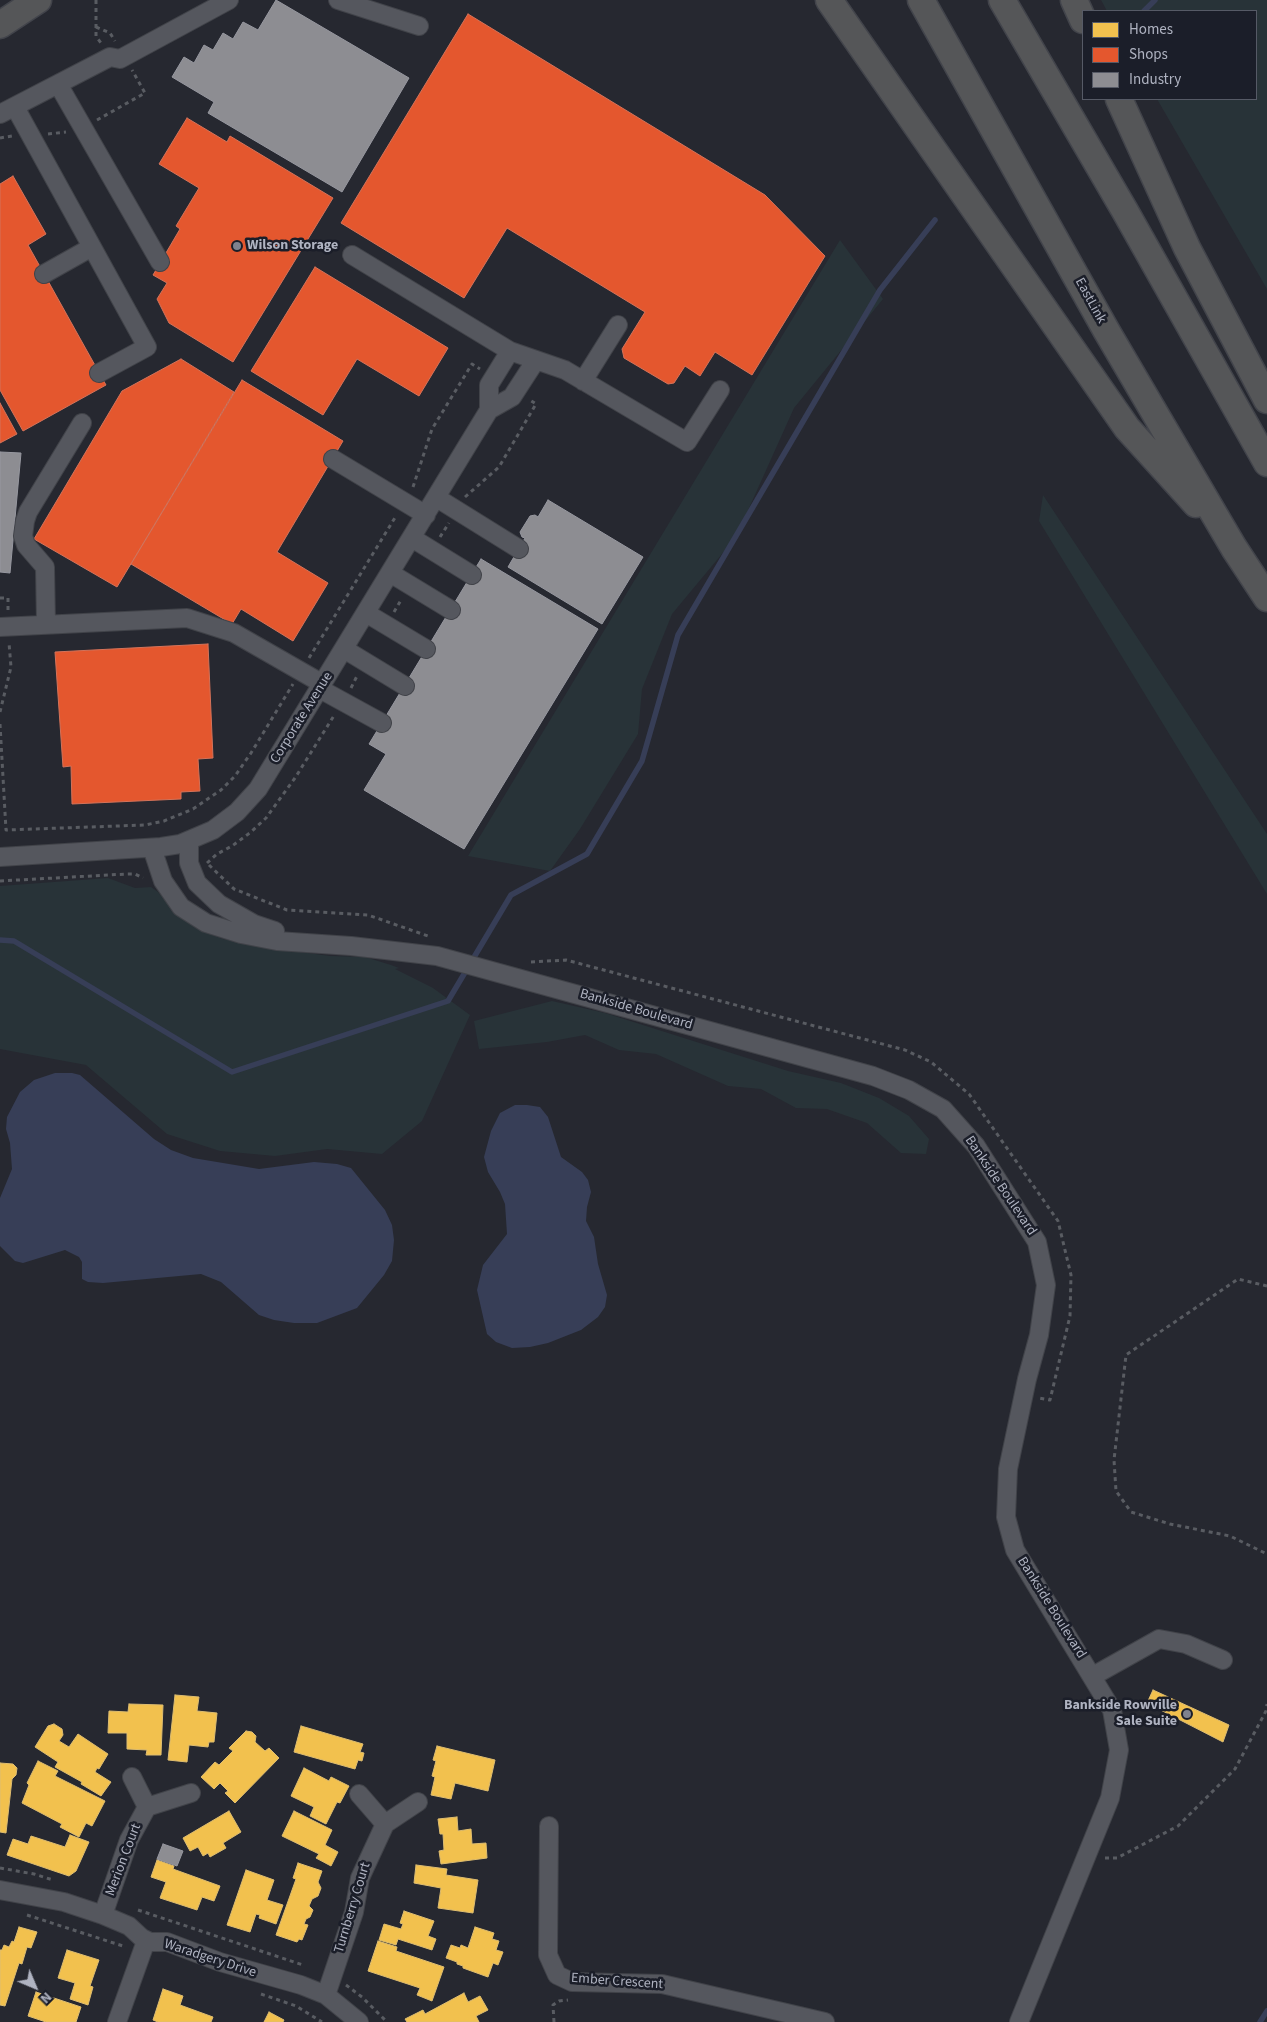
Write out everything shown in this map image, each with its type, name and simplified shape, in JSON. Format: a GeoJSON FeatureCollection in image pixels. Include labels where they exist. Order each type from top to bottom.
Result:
{"type":"FeatureCollection","features":[{"type":"Feature","properties":{"kind":"highway"},"geometry":{"type":"LineString","coordinates":[[0,25],[38,0]]}},
{"type":"Feature","properties":{"kind":"highway"},"geometry":{"type":"LineString","coordinates":[[829,0],[1127,428],[1234,548]]}},
{"type":"Feature","properties":{"kind":"highway","name":"EastLink"},"geometry":{"type":"LineString","coordinates":[[921,0],[1106,330],[1234,548],[1267,598]]}},
{"type":"Feature","properties":{"kind":"highway"},"geometry":{"type":"LineString","coordinates":[[1002,0],[1125,211],[1267,463]]}},
{"type":"Feature","properties":{"kind":"highway"},"geometry":{"type":"LineString","coordinates":[[1074,0],[1082,18]]}},
{"type":"Feature","properties":{"kind":"highway"},"geometry":{"type":"LineString","coordinates":[[1119,100],[1187,248],[1267,400]]}},
{"type":"Feature","properties":{"kind":"street"},"geometry":{"type":"LineString","coordinates":[[99,373],[147,347],[30,135],[7,110],[229,0]]}},
{"type":"Feature","properties":{"kind":"street"},"geometry":{"type":"LineString","coordinates":[[338,0],[419,26]]}},
{"type":"Feature","properties":{"kind":"street"},"geometry":{"type":"LineString","coordinates":[[58,84],[160,262]]}},
{"type":"Feature","properties":{"kind":"street"},"geometry":{"type":"LineString","coordinates":[[44,274],[92,247]]}},
{"type":"Feature","properties":{"kind":"street"},"geometry":{"type":"LineString","coordinates":[[352,255],[510,351],[565,370],[687,442],[720,390]]}},
{"type":"Feature","properties":{"kind":"street"},"geometry":{"type":"LineString","coordinates":[[583,381],[618,325]]}},
{"type":"Feature","properties":{"kind":"street"},"geometry":{"type":"LineString","coordinates":[[510,351],[489,385],[489,410],[512,397],[536,360]]}},
{"type":"Feature","properties":{"kind":"street","name":"Corporate Avenue"},"geometry":{"type":"LineString","coordinates":[[0,857],[152,848],[189,841],[221,825],[237,812],[254,793],[322,686],[489,410]]}},
{"type":"Feature","properties":{"kind":"street"},"geometry":{"type":"LineString","coordinates":[[46,624],[45,567],[26,545],[24,536],[25,521],[28,512],[82,423]]}},
{"type":"Feature","properties":{"kind":"street"},"geometry":{"type":"LineString","coordinates":[[333,458],[426,514]]}},
{"type":"Feature","properties":{"kind":"street"},"geometry":{"type":"LineString","coordinates":[[437,498],[519,549]]}},
{"type":"Feature","properties":{"kind":"street"},"geometry":{"type":"LineString","coordinates":[[412,538],[472,575]]}},
{"type":"Feature","properties":{"kind":"street"},"geometry":{"type":"LineString","coordinates":[[390,574],[450,610]]}},
{"type":"Feature","properties":{"kind":"street"},"geometry":{"type":"LineString","coordinates":[[366,613],[426,649]]}},
{"type":"Feature","properties":{"kind":"street"},"geometry":{"type":"LineString","coordinates":[[4,627],[187,618],[234,633],[382,722]]}},
{"type":"Feature","properties":{"kind":"street"},"geometry":{"type":"LineString","coordinates":[[344,649],[405,686]]}},
{"type":"Feature","properties":{"kind":"street","name":"Bankside Boulevard"},"geometry":{"type":"LineString","coordinates":[[189,841],[191,871],[197,882],[219,904],[254,924],[314,944]]}},
{"type":"Feature","properties":{"kind":"street","name":"Bankside Boulevard"},"geometry":{"type":"LineString","coordinates":[[152,848],[163,881],[181,907],[206,923],[241,934],[277,941],[351,946],[437,948],[522,970],[873,1076],[909,1090],[943,1109],[976,1146],[1037,1242],[1046,1285],[1039,1335],[1008,1469],[1006,1517],[1015,1550],[1112,1710],[1119,1750],[1110,1798],[1019,2022]]}},
{"type":"Feature","properties":{"kind":"street"},"geometry":{"type":"LineString","coordinates":[[1093,1676],[1159,1639],[1186,1644],[1223,1660]]}},
{"type":"Feature","properties":{"kind":"street","name":"Merion Court"},"geometry":{"type":"LineString","coordinates":[[132,1777],[147,1807]]}},
{"type":"Feature","properties":{"kind":"street","name":"Merion Court"},"geometry":{"type":"LineString","coordinates":[[103,1915],[129,1840],[147,1807],[191,1793]]}},
{"type":"Feature","properties":{"kind":"street"},"geometry":{"type":"LineString","coordinates":[[359,1794],[385,1824],[418,1802]]}},
{"type":"Feature","properties":{"kind":"street","name":"Turnberry Court"},"geometry":{"type":"LineString","coordinates":[[326,1995],[354,1912],[360,1878],[385,1824]]}},
{"type":"Feature","properties":{"kind":"street","name":"Ember Crescent"},"geometry":{"type":"LineString","coordinates":[[549,1826],[548,1955],[557,1975],[572,1982],[662,1984],[825,2022]]}},
{"type":"Feature","properties":{"kind":"street","name":"Waradgery Drive"},"geometry":{"type":"LineString","coordinates":[[0,1890],[51,1899],[103,1915],[132,1927],[146,1941],[153,1943],[166,1942],[220,1962],[294,1983],[326,1995],[359,2022]]}},
{"type":"Feature","properties":{"kind":"street"},"geometry":{"type":"LineString","coordinates":[[117,2022],[146,1941]]}},
{"type":"Feature","properties":{"kind":"path"},"geometry":{"type":"LineString","coordinates":[[0,138],[72,132],[84,128],[145,93],[117,57],[96,36],[96,0]]}},
{"type":"Feature","properties":{"kind":"path"},"geometry":{"type":"LineString","coordinates":[[96,27],[110,33],[117,57]]}},
{"type":"Feature","properties":{"kind":"path"},"geometry":{"type":"LineString","coordinates":[[0,598],[8,598],[4,627],[11,667],[0,712]]}},
{"type":"Feature","properties":{"kind":"path"},"geometry":{"type":"LineString","coordinates":[[0,724],[6,830]]}},
{"type":"Feature","properties":{"kind":"path"},"geometry":{"type":"LineString","coordinates":[[207,863],[234,889],[287,910],[368,915],[437,948]]}},
{"type":"Feature","properties":{"kind":"path"},"geometry":{"type":"LineString","coordinates":[[0,881],[135,874],[146,881]]}},
{"type":"Feature","properties":{"kind":"path"},"geometry":{"type":"LineString","coordinates":[[522,970],[566,960],[906,1050],[931,1062],[969,1094],[1058,1221],[1071,1275],[1070,1316],[1050,1400],[1024,1396]]}},
{"type":"Feature","properties":{"kind":"path"},"geometry":{"type":"LineString","coordinates":[[1267,1286],[1238,1279],[1126,1355],[1114,1460],[1116,1491],[1131,1512],[1170,1524],[1230,1536],[1267,1554]]}},
{"type":"Feature","properties":{"kind":"path"},"geometry":{"type":"LineString","coordinates":[[1086,1858],[1117,1858],[1178,1826],[1236,1769],[1266,1711],[1267,1704]]}},
{"type":"Feature","properties":{"kind":"path"},"geometry":{"type":"LineString","coordinates":[[132,1908],[306,1966]]}},
{"type":"Feature","properties":{"kind":"path"},"geometry":{"type":"LineString","coordinates":[[21,1913],[126,1947]]}},
{"type":"Feature","properties":{"kind":"path"},"geometry":{"type":"LineString","coordinates":[[339,1980],[362,1997],[387,2022]]}},
{"type":"Feature","properties":{"kind":"path"},"geometry":{"type":"LineString","coordinates":[[554,2022],[553,2005],[559,2001],[571,2000],[572,1982]]}},
{"type":"Feature","properties":{"kind":"shaded area"},"geometry":{"type":"Polygon","coordinates":[[[1101,0],[1267,0],[1267,289],[1158,100],[1257,100],[1257,10],[1106,10],[1101,0]]]}},
{"type":"Feature","properties":{"kind":"shaded area"},"geometry":{"type":"Polygon","coordinates":[[[840,240],[883,299],[794,408],[736,537],[672,614],[642,689],[638,734],[580,829],[550,871],[468,856],[840,240]]]}},
{"type":"Feature","properties":{"kind":"shaded area"},"geometry":{"type":"Polygon","coordinates":[[[1043,495],[1267,834],[1267,894],[1039,521],[1043,495]]]}},
{"type":"Feature","properties":{"kind":"shaded area"},"geometry":{"type":"Polygon","coordinates":[[[108,878],[135,888],[151,887],[158,892],[181,918],[197,929],[223,939],[330,956],[365,957],[399,968],[395,969],[433,988],[470,1015],[422,1121],[382,1154],[327,1149],[275,1156],[220,1151],[167,1134],[86,1065],[0,1049],[0,886],[108,878]]]}},
{"type":"Feature","properties":{"kind":"shaded area"},"geometry":{"type":"Polygon","coordinates":[[[552,1001],[605,1013],[788,1071],[841,1083],[879,1098],[909,1116],[929,1139],[926,1154],[901,1153],[867,1123],[827,1109],[796,1108],[761,1089],[728,1086],[656,1054],[619,1050],[585,1035],[547,1042],[479,1049],[474,1021],[552,1001]]]}},
{"type":"Feature","properties":{"kind":"water"},"geometry":{"type":"Polygon","coordinates":[[[55,1073],[80,1075],[154,1139],[171,1150],[193,1158],[259,1169],[314,1162],[337,1164],[351,1168],[385,1210],[392,1225],[394,1240],[392,1261],[384,1275],[357,1308],[317,1323],[294,1323],[274,1320],[259,1315],[221,1282],[201,1274],[103,1283],[88,1282],[82,1279],[82,1262],[79,1257],[65,1250],[23,1263],[15,1261],[0,1246],[0,1198],[12,1169],[10,1143],[6,1129],[7,1117],[20,1092],[34,1080],[55,1073]]]}},
{"type":"Feature","properties":{"kind":"water"},"geometry":{"type":"Polygon","coordinates":[[[515,1105],[540,1107],[548,1117],[561,1157],[582,1172],[588,1180],[591,1192],[586,1221],[594,1237],[598,1264],[607,1295],[605,1307],[598,1317],[581,1330],[548,1343],[512,1348],[496,1342],[487,1334],[477,1290],[483,1265],[507,1234],[505,1204],[488,1172],[484,1157],[491,1131],[500,1113],[515,1105]]]}},
{"type":"Feature","properties":{"kind":"building: Homes","name":"Bankside Rowville Sale Suite"},"geometry":{"type":"Polygon","coordinates":[[[1153,1690],[1229,1725],[1223,1742],[1147,1703],[1153,1690]]]}},
{"type":"Feature","properties":{"kind":"building: Homes"},"geometry":{"type":"Polygon","coordinates":[[[175,1695],[199,1697],[197,1711],[217,1713],[214,1742],[209,1742],[208,1747],[189,1745],[187,1762],[168,1760],[175,1695]]]}},
{"type":"Feature","properties":{"kind":"building: Homes"},"geometry":{"type":"Polygon","coordinates":[[[129,1704],[163,1705],[161,1755],[146,1755],[147,1750],[127,1749],[127,1733],[108,1733],[109,1711],[128,1712],[129,1704]]]}},
{"type":"Feature","properties":{"kind":"building: Homes"},"geometry":{"type":"Polygon","coordinates":[[[54,1724],[62,1729],[63,1735],[59,1741],[69,1747],[78,1734],[108,1754],[95,1772],[111,1782],[101,1796],[81,1784],[82,1782],[55,1767],[58,1762],[35,1747],[48,1726],[54,1724]]]}},
{"type":"Feature","properties":{"kind":"building: Homes"},"geometry":{"type":"Polygon","coordinates":[[[301,1726],[363,1744],[360,1752],[364,1753],[362,1761],[358,1760],[355,1769],[294,1752],[301,1726]]]}},
{"type":"Feature","properties":{"kind":"building: Homes"},"geometry":{"type":"Polygon","coordinates":[[[246,1731],[252,1732],[256,1736],[255,1742],[265,1751],[269,1748],[279,1758],[235,1803],[225,1793],[228,1791],[220,1783],[214,1789],[201,1777],[215,1762],[219,1765],[233,1751],[229,1748],[246,1731]]]}},
{"type":"Feature","properties":{"kind":"building: Homes"},"geometry":{"type":"Polygon","coordinates":[[[437,1746],[495,1760],[488,1791],[455,1783],[451,1799],[431,1795],[435,1777],[432,1776],[436,1761],[433,1760],[437,1746]]]}},
{"type":"Feature","properties":{"kind":"building: Homes"},"geometry":{"type":"Polygon","coordinates":[[[38,1761],[58,1771],[55,1776],[105,1801],[92,1826],[86,1823],[79,1837],[60,1827],[62,1824],[22,1803],[29,1785],[27,1783],[38,1761]]]}},
{"type":"Feature","properties":{"kind":"building: Homes"},"geometry":{"type":"Polygon","coordinates":[[[0,1763],[13,1764],[17,1768],[16,1775],[12,1779],[6,1833],[0,1832],[0,1763]]]}},
{"type":"Feature","properties":{"kind":"building: Homes"},"geometry":{"type":"Polygon","coordinates":[[[304,1768],[329,1781],[331,1777],[349,1786],[340,1803],[337,1802],[326,1824],[310,1816],[314,1807],[291,1796],[304,1768]]]}},
{"type":"Feature","properties":{"kind":"building: Homes"},"geometry":{"type":"Polygon","coordinates":[[[229,1811],[241,1832],[223,1843],[226,1848],[210,1857],[208,1853],[203,1856],[198,1847],[190,1851],[183,1838],[229,1811]]]}},
{"type":"Feature","properties":{"kind":"building: Homes"},"geometry":{"type":"Polygon","coordinates":[[[294,1811],[332,1830],[325,1845],[338,1852],[331,1866],[316,1858],[319,1854],[282,1836],[294,1811]]]}},
{"type":"Feature","properties":{"kind":"building: Homes"},"geometry":{"type":"Polygon","coordinates":[[[457,1817],[458,1831],[471,1829],[472,1844],[486,1843],[487,1858],[441,1864],[439,1851],[444,1850],[443,1834],[440,1834],[438,1819],[457,1817]]]}},
{"type":"Feature","properties":{"kind":"building: Homes"},"geometry":{"type":"Polygon","coordinates":[[[70,1835],[89,1842],[76,1871],[69,1876],[7,1855],[13,1839],[28,1844],[31,1836],[65,1847],[70,1835]]]}},
{"type":"Feature","properties":{"kind":"building: Homes"},"geometry":{"type":"Polygon","coordinates":[[[157,1860],[174,1866],[173,1869],[220,1886],[214,1901],[202,1897],[197,1910],[160,1898],[166,1882],[151,1877],[157,1860]]]}},
{"type":"Feature","properties":{"kind":"building: Homes"},"geometry":{"type":"Polygon","coordinates":[[[298,1863],[322,1871],[318,1882],[321,1888],[318,1896],[312,1899],[309,1906],[313,1910],[304,1924],[308,1925],[302,1940],[299,1939],[297,1942],[276,1935],[296,1879],[293,1878],[298,1863]]]}},
{"type":"Feature","properties":{"kind":"building: Homes"},"geometry":{"type":"Polygon","coordinates":[[[416,1865],[447,1869],[446,1875],[478,1880],[473,1913],[438,1908],[441,1888],[414,1883],[416,1865]]]}},
{"type":"Feature","properties":{"kind":"building: Homes"},"geometry":{"type":"Polygon","coordinates":[[[246,1870],[274,1880],[267,1900],[283,1905],[276,1924],[259,1918],[260,1915],[256,1914],[250,1932],[227,1925],[246,1870]]]}},
{"type":"Feature","properties":{"kind":"building: Homes"},"geometry":{"type":"Polygon","coordinates":[[[404,1911],[434,1921],[428,1936],[436,1939],[432,1950],[398,1939],[396,1945],[379,1940],[384,1924],[401,1929],[403,1924],[400,1923],[404,1911]]]}},
{"type":"Feature","properties":{"kind":"building: Homes"},"geometry":{"type":"Polygon","coordinates":[[[19,1927],[37,1932],[31,1948],[27,1947],[22,1964],[19,1963],[5,2006],[0,2005],[0,1950],[2,1950],[4,1945],[9,1947],[12,1941],[14,1942],[19,1927]]]}},
{"type":"Feature","properties":{"kind":"building: Homes"},"geometry":{"type":"Polygon","coordinates":[[[475,1927],[494,1933],[492,1939],[499,1941],[496,1950],[503,1952],[498,1965],[493,1963],[488,1977],[463,1968],[457,1962],[446,1958],[451,1945],[460,1948],[461,1945],[468,1948],[475,1927]]]}},
{"type":"Feature","properties":{"kind":"building: Homes"},"geometry":{"type":"Polygon","coordinates":[[[378,1941],[397,1947],[396,1951],[444,1967],[432,2001],[417,1995],[420,1988],[368,1971],[378,1941]]]}},
{"type":"Feature","properties":{"kind":"building: Homes"},"geometry":{"type":"Polygon","coordinates":[[[67,1950],[99,1960],[90,1986],[93,1987],[88,2005],[70,1999],[75,1983],[58,1978],[67,1950]]]}},
{"type":"Feature","properties":{"kind":"building: Homes"},"geometry":{"type":"Polygon","coordinates":[[[163,1989],[183,1996],[180,2005],[213,2017],[211,2022],[158,2022],[153,2020],[163,1989]]]}},
{"type":"Feature","properties":{"kind":"building: Homes"},"geometry":{"type":"Polygon","coordinates":[[[36,1992],[81,2007],[76,2022],[46,2022],[28,2016],[36,1992]]]}},
{"type":"Feature","properties":{"kind":"building: Homes"},"geometry":{"type":"Polygon","coordinates":[[[464,1993],[468,2002],[480,1996],[488,2010],[476,2016],[479,2022],[407,2022],[405,2019],[423,2010],[425,2014],[464,1993]]]}},
{"type":"Feature","properties":{"kind":"building: Homes"},"geometry":{"type":"Polygon","coordinates":[[[269,2012],[284,2020],[283,2022],[264,2022],[269,2012]]]}},
{"type":"Feature","properties":{"kind":"building: Shops"},"geometry":{"type":"Polygon","coordinates":[[[468,14],[765,195],[825,256],[752,375],[715,352],[700,376],[685,366],[674,383],[668,384],[624,358],[622,349],[645,312],[507,228],[464,298],[341,223],[468,14]]]}},
{"type":"Feature","properties":{"kind":"building: Shops","name":"Wilson Storage"},"geometry":{"type":"Polygon","coordinates":[[[187,118],[227,142],[230,136],[333,198],[233,362],[169,323],[157,299],[167,283],[153,275],[180,229],[176,226],[199,188],[159,164],[187,118]]]}},
{"type":"Feature","properties":{"kind":"building: Shops"},"geometry":{"type":"Polygon","coordinates":[[[13,176],[46,234],[28,245],[106,385],[23,431],[0,390],[0,184],[13,176]]]}},
{"type":"Feature","properties":{"kind":"building: Shops"},"geometry":{"type":"Polygon","coordinates":[[[315,267],[448,348],[419,396],[357,359],[323,415],[251,371],[315,267]]]}},
{"type":"Feature","properties":{"kind":"building: Shops"},"geometry":{"type":"Polygon","coordinates":[[[181,359],[234,392],[117,587],[34,539],[122,391],[181,359]]]}},
{"type":"Feature","properties":{"kind":"building: Shops"},"geometry":{"type":"Polygon","coordinates":[[[242,380],[343,441],[277,552],[328,583],[293,641],[241,609],[232,624],[131,564],[242,380]]]}},
{"type":"Feature","properties":{"kind":"building: Shops"},"geometry":{"type":"Polygon","coordinates":[[[0,403],[17,434],[0,443],[0,403]]]}},
{"type":"Feature","properties":{"kind":"building: Shops"},"geometry":{"type":"Polygon","coordinates":[[[208,644],[213,758],[198,759],[200,791],[181,792],[181,799],[72,804],[71,766],[63,767],[55,652],[208,644]]]}},
{"type":"Feature","properties":{"kind":"building: Industry"},"geometry":{"type":"Polygon","coordinates":[[[276,0],[409,78],[342,192],[208,113],[214,102],[172,77],[184,57],[194,63],[204,45],[213,50],[223,33],[233,39],[243,22],[258,30],[276,0]]]}},
{"type":"Feature","properties":{"kind":"building: Industry"},"geometry":{"type":"Polygon","coordinates":[[[0,452],[21,453],[10,573],[0,572],[0,452]]]}},
{"type":"Feature","properties":{"kind":"building: Industry"},"geometry":{"type":"Polygon","coordinates":[[[548,500],[643,557],[602,624],[508,567],[525,538],[522,537],[520,532],[530,516],[535,515],[538,517],[548,500]]]}},
{"type":"Feature","properties":{"kind":"building: Industry"},"geometry":{"type":"Polygon","coordinates":[[[481,559],[598,629],[464,849],[364,790],[386,754],[369,744],[481,559]]]}},
{"type":"Feature","properties":{"kind":"building: Industry"},"geometry":{"type":"Polygon","coordinates":[[[163,1844],[183,1851],[177,1866],[157,1859],[163,1844]]]}},
{"type":"Feature","properties":{"kind":"waterway"},"geometry":{"type":"LineString","coordinates":[[1145,10],[1155,0]]}},
{"type":"Feature","properties":{"kind":"waterway"},"geometry":{"type":"LineString","coordinates":[[0,940],[14,941],[232,1072],[448,1001],[511,895],[587,854],[642,761],[678,635],[880,290],[935,220]]}},
{"type":"Feature","properties":{"kind":"waterway"},"geometry":{"type":"LineString","coordinates":[[1260,2022],[1267,2011]]}},
{"type":"Feature","properties":{"kind":"place","name":"Wilson Storage"},"geometry":{"type":"Point","coordinates":[237,246]}},
{"type":"Feature","properties":{"kind":"place","name":"Bankside Rowville Sale Suite"},"geometry":{"type":"Point","coordinates":[1187,1714]}}]}
